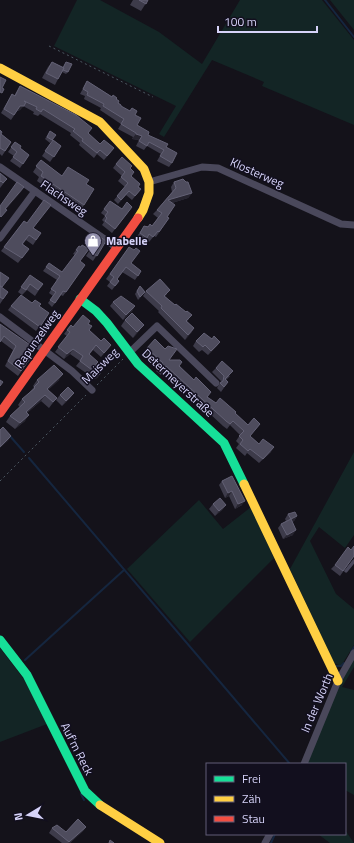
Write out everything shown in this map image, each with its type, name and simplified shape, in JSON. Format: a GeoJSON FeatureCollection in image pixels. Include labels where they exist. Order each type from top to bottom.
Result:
{"type":"FeatureCollection","features":[{"type":"Feature","properties":{"kind":"street"},"geometry":{"type":"LineString","coordinates":[[0,68],[81,110],[100,122],[144,169],[149,182],[149,194],[143,210],[80,299]]}},
{"type":"Feature","properties":{"kind":"street","name":"Flachsweg"},"geometry":{"type":"LineString","coordinates":[[0,167],[116,247]]}},
{"type":"Feature","properties":{"kind":"street","name":"Klosterweg"},"geometry":{"type":"LineString","coordinates":[[149,182],[202,167],[218,168],[341,224],[354,225]]}},
{"type":"Feature","properties":{"kind":"street"},"geometry":{"type":"LineString","coordinates":[[0,238],[35,192]]}},
{"type":"Feature","properties":{"kind":"street","name":"Rapunzelweg"},"geometry":{"type":"LineString","coordinates":[[0,413],[80,299]]}},
{"type":"Feature","properties":{"kind":"street","name":"Determeyerstraße"},"geometry":{"type":"LineString","coordinates":[[80,299],[96,311],[107,323],[138,364],[224,443],[230,451],[338,681]]}},
{"type":"Feature","properties":{"kind":"street"},"geometry":{"type":"LineString","coordinates":[[0,317],[72,371],[92,390]]}},
{"type":"Feature","properties":{"kind":"street","name":"Maisweg"},"geometry":{"type":"LineString","coordinates":[[129,353],[156,326],[216,383]]}},
{"type":"Feature","properties":{"kind":"street","name":"Auf'm Reck"},"geometry":{"type":"LineString","coordinates":[[0,640],[27,675],[85,790],[95,802],[160,843]]}},
{"type":"Feature","properties":{"kind":"street","name":"In der Worth"},"geometry":{"type":"LineString","coordinates":[[304,763],[338,681],[354,653]]}},
{"type":"Feature","properties":{"kind":"lane"},"geometry":{"type":"LineString","coordinates":[[346,571],[354,561]]}},
{"type":"Feature","properties":{"kind":"path"},"geometry":{"type":"LineString","coordinates":[[49,46],[153,97]]}},
{"type":"Feature","properties":{"kind":"path","name":"Maisweg"},"geometry":{"type":"LineString","coordinates":[[0,482],[129,353]]}},
{"type":"Feature","properties":{"kind":"shaded area"},"geometry":{"type":"Polygon","coordinates":[[[77,0],[100,0],[159,32],[202,64],[240,0],[322,0],[354,40],[354,125],[262,86],[264,82],[212,60],[164,137],[159,134],[176,106],[54,46],[77,0]]]}},
{"type":"Feature","properties":{"kind":"shaded area"},"geometry":{"type":"Polygon","coordinates":[[[330,0],[354,0],[354,30],[330,0]]]}},
{"type":"Feature","properties":{"kind":"shaded area"},"geometry":{"type":"Polygon","coordinates":[[[354,452],[354,535],[345,548],[319,527],[310,541],[336,594],[354,609],[354,645],[341,666],[334,663],[290,569],[354,452]]]}},
{"type":"Feature","properties":{"kind":"shaded area"},"geometry":{"type":"Polygon","coordinates":[[[199,500],[223,529],[251,507],[274,558],[190,642],[127,569],[199,500]]]}},
{"type":"Feature","properties":{"kind":"shaded area"},"geometry":{"type":"Polygon","coordinates":[[[0,648],[23,678],[47,724],[0,742],[0,648]]]}},
{"type":"Feature","properties":{"kind":"shaded area"},"geometry":{"type":"Polygon","coordinates":[[[354,658],[354,667],[342,687],[354,690],[354,795],[346,791],[346,763],[307,763],[339,686],[354,658]]]}},
{"type":"Feature","properties":{"kind":"shaded area"},"geometry":{"type":"Polygon","coordinates":[[[346,831],[354,843],[330,843],[319,835],[346,835],[346,831]]]}},
{"type":"Feature","properties":{"kind":"building"},"geometry":{"type":"Polygon","coordinates":[[[139,0],[148,0],[146,4],[139,0]]]}},
{"type":"Feature","properties":{"kind":"building"},"geometry":{"type":"Polygon","coordinates":[[[52,62],[64,68],[58,79],[46,73],[52,62]]]}},
{"type":"Feature","properties":{"kind":"building"},"geometry":{"type":"Polygon","coordinates":[[[66,62],[72,64],[68,72],[63,70],[66,62]]]}},
{"type":"Feature","properties":{"kind":"building"},"geometry":{"type":"Polygon","coordinates":[[[0,77],[6,80],[2,88],[4,89],[2,93],[0,92],[0,77]]]}},
{"type":"Feature","properties":{"kind":"building"},"geometry":{"type":"Polygon","coordinates":[[[87,81],[112,97],[113,95],[117,98],[116,99],[119,101],[118,103],[121,106],[130,111],[132,108],[137,111],[135,115],[141,118],[137,125],[149,132],[148,135],[168,144],[166,147],[177,153],[172,163],[160,156],[164,150],[149,142],[147,146],[139,141],[142,136],[136,134],[121,124],[124,119],[103,106],[104,104],[87,95],[88,92],[83,89],[87,81]]]}},
{"type":"Feature","properties":{"kind":"building"},"geometry":{"type":"Polygon","coordinates":[[[20,86],[76,115],[92,128],[88,133],[100,144],[104,140],[114,148],[107,156],[100,150],[97,153],[82,141],[83,139],[73,131],[75,129],[43,109],[41,112],[36,109],[37,107],[24,101],[26,102],[24,106],[20,106],[14,115],[4,109],[12,94],[15,96],[20,86]]]}},
{"type":"Feature","properties":{"kind":"building"},"geometry":{"type":"Polygon","coordinates":[[[0,130],[2,132],[1,134],[11,142],[5,151],[0,148],[0,130]]]}},
{"type":"Feature","properties":{"kind":"building"},"geometry":{"type":"Polygon","coordinates":[[[50,131],[56,135],[52,140],[47,137],[50,131]]]}},
{"type":"Feature","properties":{"kind":"building"},"geometry":{"type":"Polygon","coordinates":[[[53,140],[61,146],[54,157],[45,151],[53,140]]]}},
{"type":"Feature","properties":{"kind":"building"},"geometry":{"type":"Polygon","coordinates":[[[15,142],[29,155],[23,164],[13,157],[17,152],[11,147],[15,142]]]}},
{"type":"Feature","properties":{"kind":"building"},"geometry":{"type":"Polygon","coordinates":[[[122,157],[132,166],[130,168],[134,172],[131,176],[140,184],[138,187],[141,189],[135,196],[129,191],[121,200],[117,196],[128,183],[121,177],[125,172],[116,164],[122,157]]]}},
{"type":"Feature","properties":{"kind":"building"},"geometry":{"type":"Polygon","coordinates":[[[41,160],[62,176],[68,167],[89,180],[86,184],[94,189],[84,205],[41,176],[43,172],[36,166],[41,160]]]}},
{"type":"Feature","properties":{"kind":"building"},"geometry":{"type":"Polygon","coordinates":[[[0,173],[7,179],[3,183],[1,181],[0,182],[0,173]]]}},
{"type":"Feature","properties":{"kind":"building"},"geometry":{"type":"Polygon","coordinates":[[[183,179],[188,182],[192,193],[168,200],[175,205],[167,217],[169,218],[159,232],[158,231],[153,237],[149,234],[147,238],[140,233],[144,226],[148,227],[150,224],[152,226],[162,213],[157,210],[176,188],[174,182],[183,179]]]}},
{"type":"Feature","properties":{"kind":"building"},"geometry":{"type":"Polygon","coordinates":[[[17,182],[24,187],[5,209],[7,210],[1,217],[0,206],[17,182]]]}},
{"type":"Feature","properties":{"kind":"building"},"geometry":{"type":"Polygon","coordinates":[[[44,200],[51,205],[33,228],[41,233],[36,240],[29,235],[22,244],[29,249],[22,258],[4,247],[24,221],[27,223],[44,200]]]}},
{"type":"Feature","properties":{"kind":"building"},"geometry":{"type":"Polygon","coordinates":[[[110,201],[122,209],[127,202],[132,207],[115,229],[105,221],[107,218],[105,216],[108,212],[104,209],[110,201]]]}},
{"type":"Feature","properties":{"kind":"building"},"geometry":{"type":"Polygon","coordinates":[[[99,236],[106,241],[97,256],[89,251],[99,236]]]}},
{"type":"Feature","properties":{"kind":"building"},"geometry":{"type":"Polygon","coordinates":[[[82,245],[89,249],[80,261],[85,265],[66,292],[63,291],[55,303],[50,300],[56,292],[51,289],[60,276],[46,267],[49,263],[62,272],[78,251],[76,250],[82,245]]]}},
{"type":"Feature","properties":{"kind":"building"},"geometry":{"type":"Polygon","coordinates":[[[129,247],[134,250],[136,248],[140,251],[131,263],[141,271],[138,276],[126,267],[117,279],[119,281],[115,286],[110,282],[114,277],[110,274],[129,247]]]}},
{"type":"Feature","properties":{"kind":"building"},"geometry":{"type":"Polygon","coordinates":[[[0,272],[9,278],[2,287],[0,286],[0,272]]]}},
{"type":"Feature","properties":{"kind":"building"},"geometry":{"type":"Polygon","coordinates":[[[30,275],[43,284],[38,290],[30,284],[26,290],[21,287],[30,275]]]}},
{"type":"Feature","properties":{"kind":"building"},"geometry":{"type":"Polygon","coordinates":[[[160,279],[170,290],[164,296],[175,305],[176,304],[192,315],[186,321],[194,328],[188,335],[161,308],[162,306],[146,291],[160,279]]]}},
{"type":"Feature","properties":{"kind":"building"},"geometry":{"type":"Polygon","coordinates":[[[0,286],[8,292],[3,299],[0,297],[0,286]]]}},
{"type":"Feature","properties":{"kind":"building"},"geometry":{"type":"Polygon","coordinates":[[[140,286],[145,292],[140,297],[137,291],[140,286]]]}},
{"type":"Feature","properties":{"kind":"building"},"geometry":{"type":"Polygon","coordinates":[[[21,295],[32,303],[35,300],[41,304],[39,306],[49,313],[40,327],[11,306],[21,295]]]}},
{"type":"Feature","properties":{"kind":"building"},"geometry":{"type":"Polygon","coordinates":[[[121,296],[135,306],[126,315],[113,302],[121,296]]]}},
{"type":"Feature","properties":{"kind":"building"},"geometry":{"type":"Polygon","coordinates":[[[132,313],[144,325],[137,332],[125,320],[132,313]]]}},
{"type":"Feature","properties":{"kind":"building"},"geometry":{"type":"Polygon","coordinates":[[[83,315],[90,321],[88,324],[92,326],[89,330],[101,341],[104,338],[111,345],[104,353],[96,345],[89,354],[98,362],[96,364],[100,374],[94,376],[92,370],[80,361],[83,356],[73,349],[67,354],[58,347],[70,332],[67,330],[71,325],[73,327],[83,315]]]}},
{"type":"Feature","properties":{"kind":"building"},"geometry":{"type":"Polygon","coordinates":[[[0,324],[33,347],[28,353],[32,356],[21,371],[8,361],[16,346],[4,336],[0,342],[0,324]]]}},
{"type":"Feature","properties":{"kind":"building"},"geometry":{"type":"Polygon","coordinates":[[[204,333],[212,339],[214,336],[220,342],[211,351],[205,345],[203,347],[196,341],[204,333]]]}},
{"type":"Feature","properties":{"kind":"building"},"geometry":{"type":"Polygon","coordinates":[[[155,339],[165,349],[168,346],[177,349],[169,360],[180,360],[182,362],[179,366],[194,380],[196,377],[211,392],[207,397],[216,403],[220,398],[248,425],[254,418],[260,424],[250,436],[259,444],[263,439],[274,447],[263,459],[250,449],[248,451],[240,444],[243,440],[239,436],[244,431],[233,421],[230,424],[226,421],[166,366],[164,370],[160,366],[163,363],[147,348],[155,339]]]}},
{"type":"Feature","properties":{"kind":"building"},"geometry":{"type":"Polygon","coordinates":[[[222,361],[233,371],[225,379],[228,382],[224,387],[220,383],[223,381],[224,376],[216,368],[222,361]]]}},
{"type":"Feature","properties":{"kind":"building"},"geometry":{"type":"Polygon","coordinates":[[[54,365],[63,374],[47,389],[57,398],[53,402],[45,395],[26,412],[29,415],[20,423],[10,416],[25,402],[22,399],[35,388],[34,387],[39,382],[37,380],[54,365]]]}},
{"type":"Feature","properties":{"kind":"building"},"geometry":{"type":"Polygon","coordinates":[[[68,387],[74,393],[66,401],[60,395],[68,387]]]}},
{"type":"Feature","properties":{"kind":"building"},"geometry":{"type":"Polygon","coordinates":[[[3,427],[11,436],[0,447],[0,430],[3,427]]]}},
{"type":"Feature","properties":{"kind":"building"},"geometry":{"type":"Polygon","coordinates":[[[232,476],[245,501],[238,504],[232,491],[228,493],[222,481],[232,476]]]}},
{"type":"Feature","properties":{"kind":"building"},"geometry":{"type":"Polygon","coordinates":[[[220,498],[226,505],[219,511],[213,504],[220,498]]]}},
{"type":"Feature","properties":{"kind":"building"},"geometry":{"type":"Polygon","coordinates":[[[295,512],[297,516],[291,519],[288,514],[295,512]]]}},
{"type":"Feature","properties":{"kind":"building"},"geometry":{"type":"Polygon","coordinates":[[[291,519],[296,530],[287,535],[281,524],[291,519]]]}},
{"type":"Feature","properties":{"kind":"building"},"geometry":{"type":"Polygon","coordinates":[[[354,546],[354,556],[343,571],[335,565],[348,547],[351,550],[354,546]]]}},
{"type":"Feature","properties":{"kind":"building"},"geometry":{"type":"Polygon","coordinates":[[[78,819],[86,827],[69,842],[52,828],[57,825],[66,832],[78,819]]]}},
{"type":"Feature","properties":{"kind":"waterway"},"geometry":{"type":"LineString","coordinates":[[325,0],[354,37]]}},
{"type":"Feature","properties":{"kind":"waterway"},"geometry":{"type":"LineString","coordinates":[[9,435],[24,452]]}},
{"type":"Feature","properties":{"kind":"waterway"},"geometry":{"type":"LineString","coordinates":[[29,458],[289,763]]}},
{"type":"Feature","properties":{"kind":"waterway"},"geometry":{"type":"LineString","coordinates":[[25,660],[124,570]]}},
{"type":"Feature","properties":{"kind":"waterway"},"geometry":{"type":"LineString","coordinates":[[351,652],[354,647]]}},
{"type":"Feature","properties":{"kind":"waterway"},"geometry":{"type":"LineString","coordinates":[[336,666],[341,666],[344,663]]}},
{"type":"Feature","properties":{"kind":"waterway"},"geometry":{"type":"LineString","coordinates":[[81,794],[84,800]]}},
{"type":"Feature","properties":{"kind":"waterway"},"geometry":{"type":"LineString","coordinates":[[271,843],[275,835]]}},
{"type":"Feature","properties":{"kind":"traffic: fast"},"geometry":{"type":"LineString","coordinates":[[80,299],[96,311],[107,323],[138,364],[224,443],[244,484]]}},
{"type":"Feature","properties":{"kind":"traffic: fast"},"geometry":{"type":"LineString","coordinates":[[0,640],[27,675],[85,791],[100,805]]}},
{"type":"Feature","properties":{"kind":"traffic: slow"},"geometry":{"type":"LineString","coordinates":[[0,68],[100,122],[144,169],[149,182],[149,193],[143,210],[138,218]]}},
{"type":"Feature","properties":{"kind":"traffic: slow"},"geometry":{"type":"LineString","coordinates":[[244,484],[338,681]]}},
{"type":"Feature","properties":{"kind":"traffic: slow"},"geometry":{"type":"LineString","coordinates":[[100,805],[160,843]]}},
{"type":"Feature","properties":{"kind":"traffic: jam"},"geometry":{"type":"LineString","coordinates":[[0,413],[138,218]]}},
{"type":"Feature","properties":{"kind":"place","name":"Mabelle"},"geometry":{"type":"Point","coordinates":[93,256]}}]}
